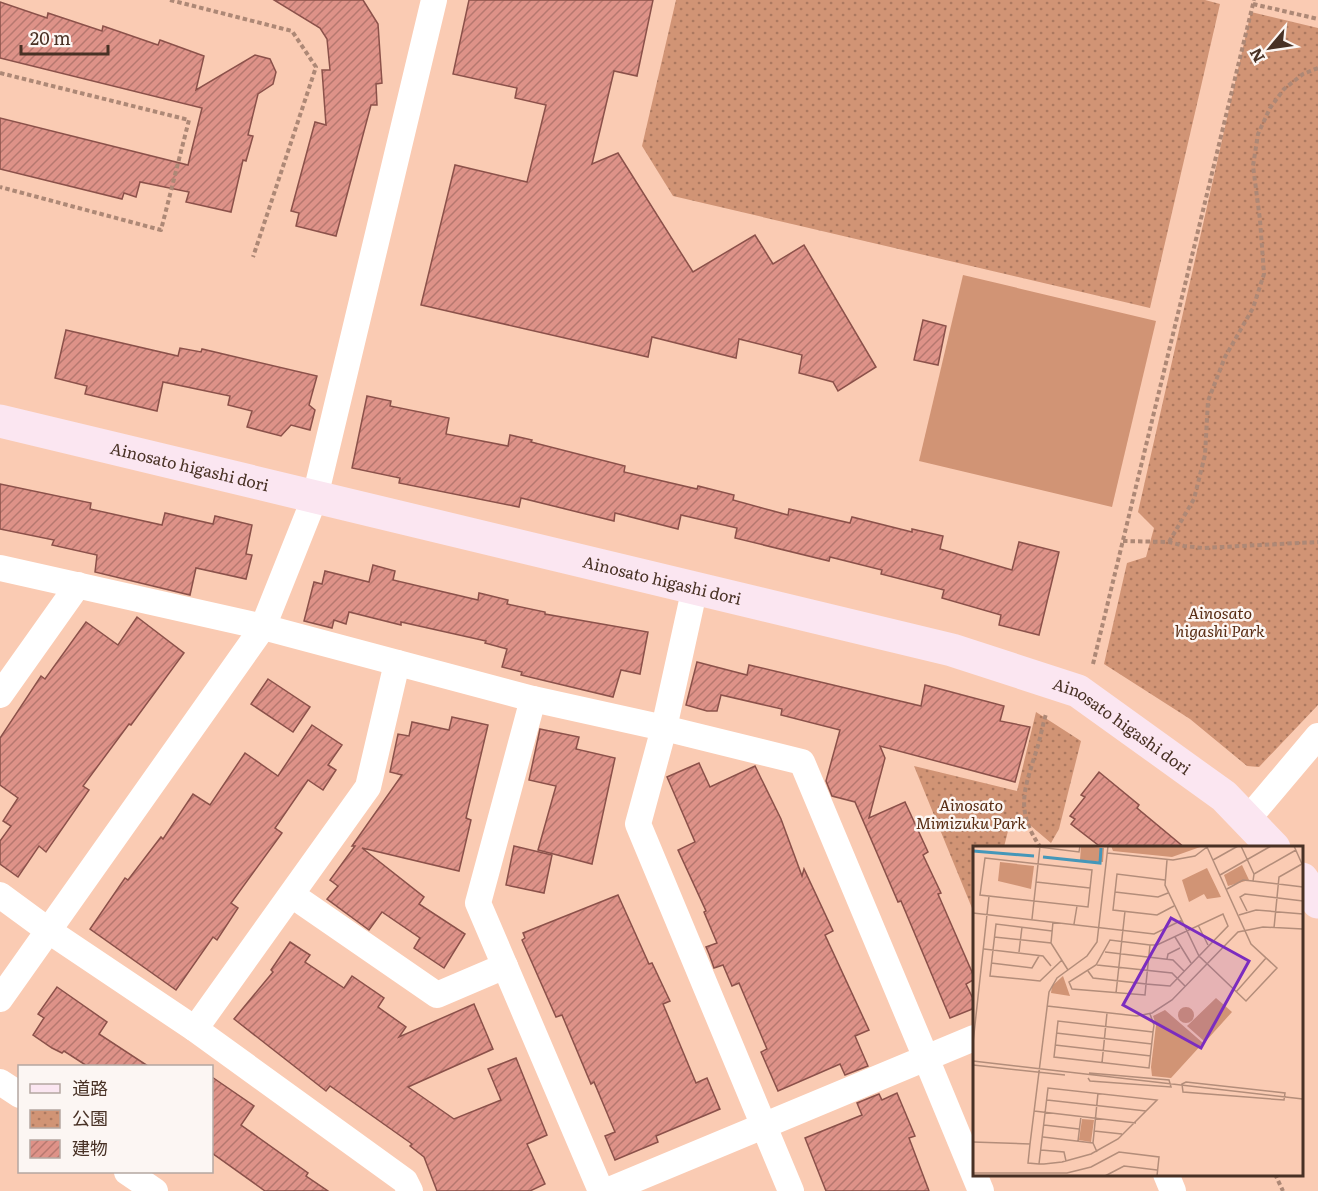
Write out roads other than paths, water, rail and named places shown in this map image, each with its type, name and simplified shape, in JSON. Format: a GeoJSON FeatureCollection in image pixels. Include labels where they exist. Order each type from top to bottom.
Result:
{"type":"FeatureCollection","features":[{"type":"Feature","properties":{"kind":"street"},"geometry":{"type":"LineString","coordinates":[[0,999],[263,627],[315,498],[434,0]]}},
{"type":"Feature","properties":{"kind":"street","name":"Ainosato higashi dori"},"geometry":{"type":"LineString","coordinates":[[0,421],[951,650],[1078,691],[1224,796],[1272,846]]}},
{"type":"Feature","properties":{"kind":"street"},"geometry":{"type":"LineString","coordinates":[[0,568],[263,627],[532,699],[802,762],[973,1172]]}},
{"type":"Feature","properties":{"kind":"street"},"geometry":{"type":"LineString","coordinates":[[0,695],[78,585]]}},
{"type":"Feature","properties":{"kind":"street"},"geometry":{"type":"LineString","coordinates":[[694,587],[664,728],[638,824],[791,1191]]}},
{"type":"Feature","properties":{"kind":"street"},"geometry":{"type":"LineString","coordinates":[[195,1029],[368,787],[397,663]]}},
{"type":"Feature","properties":{"kind":"street"},"geometry":{"type":"LineString","coordinates":[[532,699],[478,903],[601,1191]]}},
{"type":"Feature","properties":{"kind":"street"},"geometry":{"type":"LineString","coordinates":[[1247,820],[1318,736]]}},
{"type":"Feature","properties":{"kind":"street"},"geometry":{"type":"LineString","coordinates":[[1303,880],[1318,902]]}},
{"type":"Feature","properties":{"kind":"street"},"geometry":{"type":"LineString","coordinates":[[0,895],[49,931],[195,1029],[405,1181],[410,1191]]}},
{"type":"Feature","properties":{"kind":"street"},"geometry":{"type":"LineString","coordinates":[[292,895],[436,995],[505,966]]}},
{"type":"Feature","properties":{"kind":"street"},"geometry":{"type":"LineString","coordinates":[[607,1191],[973,1039]]}},
{"type":"Feature","properties":{"kind":"street"},"geometry":{"type":"LineString","coordinates":[[0,1082],[18,1094]]}},
{"type":"Feature","properties":{"kind":"street"},"geometry":{"type":"LineString","coordinates":[[128,1173],[154,1191]]}},
{"type":"Feature","properties":{"kind":"street"},"geometry":{"type":"LineString","coordinates":[[975,1176],[981,1191]]}},
{"type":"Feature","properties":{"kind":"street"},"geometry":{"type":"LineString","coordinates":[[1167,1176],[1173,1191]]}},
{"type":"Feature","properties":{"kind":"park label","name":"Ainosato higashi Park"},"geometry":{"type":"Point","coordinates":[1220,622]}},
{"type":"Feature","properties":{"kind":"park label","name":"Ainosato Mimizuku Park"},"geometry":{"type":"Point","coordinates":[971,814]}}]}
